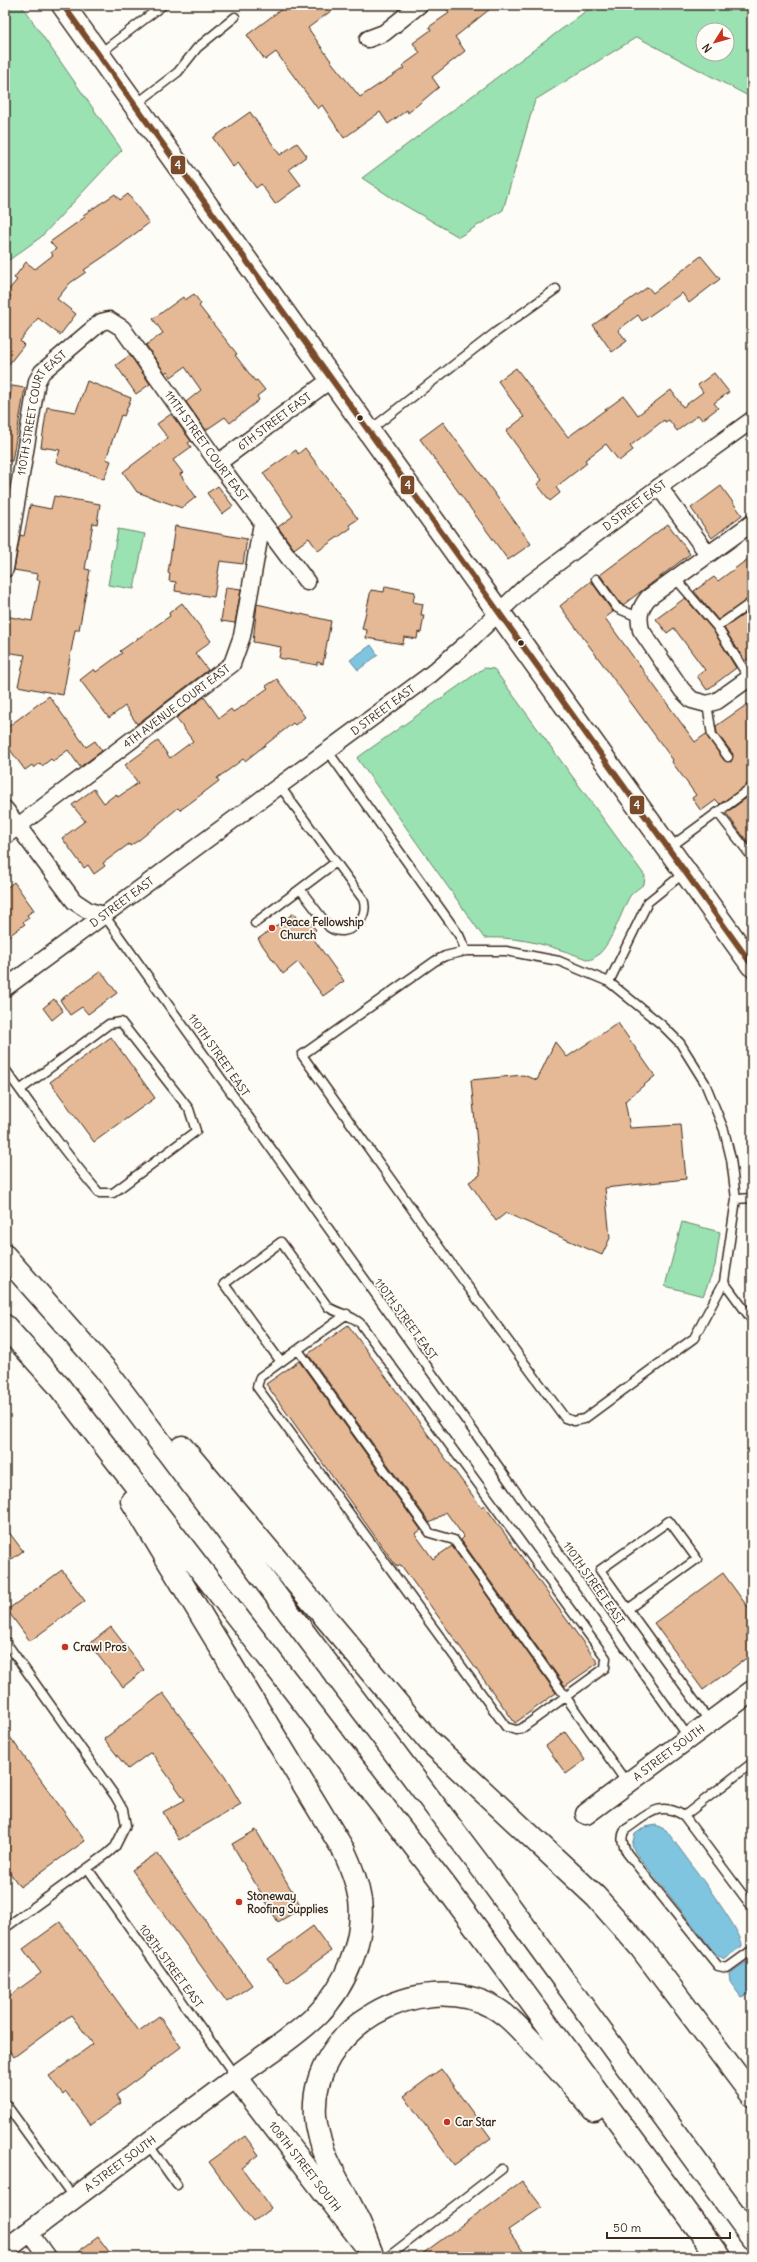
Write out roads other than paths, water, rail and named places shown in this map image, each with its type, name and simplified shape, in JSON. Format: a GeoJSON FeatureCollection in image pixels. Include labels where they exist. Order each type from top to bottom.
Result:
{"type":"FeatureCollection","features":[{"type":"Feature","properties":{"kind":"main road"},"geometry":{"type":"LineString","coordinates":[[63,5],[330,380],[752,965]]}},
{"type":"Feature","properties":{"kind":"main road"},"geometry":{"type":"LineString","coordinates":[[5,1256],[175,1439],[429,1740],[596,1897],[641,1948],[752,2096]]}},
{"type":"Feature","properties":{"kind":"main road"},"geometry":{"type":"LineString","coordinates":[[68,1324],[105,1369],[478,1863],[752,2238]]}},
{"type":"Feature","properties":{"kind":"main road"},"geometry":{"type":"LineString","coordinates":[[5,1326],[58,1385],[446,1887],[718,2257]]}},
{"type":"Feature","properties":{"kind":"main road"},"geometry":{"type":"LineString","coordinates":[[58,1385],[128,1494],[340,1844],[351,1865],[356,1881],[360,1906],[358,1934],[343,1979],[336,1992],[318,2014],[236,2077]]}},
{"type":"Feature","properties":{"kind":"main road"},"geometry":{"type":"LineString","coordinates":[[374,2256],[357,2216],[331,2170],[322,2144],[315,2115],[317,2094],[331,2058],[346,2037],[363,2020],[400,2000],[439,1994],[472,1999],[493,2007],[525,2034],[564,2074],[718,2257]]}},
{"type":"Feature","properties":{"kind":"main road","name":"108TH STREET SOUTH"},"geometry":{"type":"LineString","coordinates":[[236,2077],[374,2256]]}},
{"type":"Feature","properties":{"kind":"street"},"geometry":{"type":"LineString","coordinates":[[368,40],[384,33],[419,5]]}},
{"type":"Feature","properties":{"kind":"street","name":"111TH STREET COURT EAST"},"geometry":{"type":"LineString","coordinates":[[101,322],[109,320],[122,328],[218,463],[307,582]]}},
{"type":"Feature","properties":{"kind":"street","name":"110TH STREET COURT EAST"},"geometry":{"type":"LineString","coordinates":[[5,569],[38,381],[42,372],[101,322]]}},
{"type":"Feature","properties":{"kind":"street","name":"6TH STREET EAST"},"geometry":{"type":"LineString","coordinates":[[218,463],[330,380]]}},
{"type":"Feature","properties":{"kind":"street","name":"D STREET EAST"},"geometry":{"type":"LineString","coordinates":[[5,988],[430,675],[524,588],[659,487],[752,420]]}},
{"type":"Feature","properties":{"kind":"street"},"geometry":{"type":"LineString","coordinates":[[659,487],[708,554]]}},
{"type":"Feature","properties":{"kind":"street","name":"4TH AVENUE COURT EAST"},"geometry":{"type":"LineString","coordinates":[[5,836],[232,664],[242,636],[262,523]]}},
{"type":"Feature","properties":{"kind":"street"},"geometry":{"type":"LineString","coordinates":[[751,677],[717,701],[706,704],[692,700],[682,690],[641,630],[638,617],[641,607],[648,598],[752,523]]}},
{"type":"Feature","properties":{"kind":"street"},"geometry":{"type":"LineString","coordinates":[[5,809],[74,901],[88,911],[104,915]]}},
{"type":"Feature","properties":{"kind":"street","name":"A STREET SOUTH"},"geometry":{"type":"LineString","coordinates":[[586,1814],[752,1691]]}},
{"type":"Feature","properties":{"kind":"street","name":"A STREET SOUTH"},"geometry":{"type":"LineString","coordinates":[[5,2250],[236,2077]]}},
{"type":"Feature","properties":{"kind":"street"},"geometry":{"type":"LineString","coordinates":[[29,2232],[47,2257]]}},
{"type":"Feature","properties":{"kind":"lane"},"geometry":{"type":"LineString","coordinates":[[99,55],[163,5]]}},
{"type":"Feature","properties":{"kind":"lane"},"geometry":{"type":"LineString","coordinates":[[135,105],[178,72],[197,48],[235,17]]}},
{"type":"Feature","properties":{"kind":"lane"},"geometry":{"type":"LineString","coordinates":[[368,432],[496,332],[556,289]]}},
{"type":"Feature","properties":{"kind":"lane"},"geometry":{"type":"LineString","coordinates":[[675,578],[717,627],[751,677]]}},
{"type":"Feature","properties":{"kind":"lane"},"geometry":{"type":"LineString","coordinates":[[596,579],[617,608],[638,617]]}},
{"type":"Feature","properties":{"kind":"lane"},"geometry":{"type":"LineString","coordinates":[[717,627],[752,602]]}},
{"type":"Feature","properties":{"kind":"lane"},"geometry":{"type":"LineString","coordinates":[[706,704],[712,734],[728,757]]}},
{"type":"Feature","properties":{"kind":"lane"},"geometry":{"type":"LineString","coordinates":[[327,750],[459,935],[466,951]]}},
{"type":"Feature","properties":{"kind":"lane"},"geometry":{"type":"LineString","coordinates":[[279,785],[365,904],[362,919],[349,930],[335,932],[329,928],[300,889]]}},
{"type":"Feature","properties":{"kind":"lane"},"geometry":{"type":"LineString","coordinates":[[668,849],[752,787]]}},
{"type":"Feature","properties":{"kind":"lane"},"geometry":{"type":"LineString","coordinates":[[718,813],[752,857]]}},
{"type":"Feature","properties":{"kind":"lane"},"geometry":{"type":"LineString","coordinates":[[255,923],[336,862]]}},
{"type":"Feature","properties":{"kind":"lane"},"geometry":{"type":"LineString","coordinates":[[609,982],[648,902],[685,872]]}},
{"type":"Feature","properties":{"kind":"lane","name":"110TH STREET EAST"},"geometry":{"type":"LineString","coordinates":[[104,915],[477,1436],[689,1738]]}},
{"type":"Feature","properties":{"kind":"lane"},"geometry":{"type":"LineString","coordinates":[[466,951],[506,951],[559,961],[609,982],[662,1025],[680,1044],[695,1065],[705,1083],[724,1130],[732,1159],[736,1199],[730,1254],[724,1282],[694,1338],[594,1413],[584,1419],[574,1421],[565,1418],[439,1247],[302,1055],[435,961],[445,956],[466,951]]}},
{"type":"Feature","properties":{"kind":"lane"},"geometry":{"type":"LineString","coordinates":[[5,1069],[20,1090],[70,1160],[99,1192],[113,1193],[196,1130],[189,1109],[121,1022],[116,1021],[109,1024],[20,1090]]}},
{"type":"Feature","properties":{"kind":"lane"},"geometry":{"type":"LineString","coordinates":[[736,1199],[752,1198]]}},
{"type":"Feature","properties":{"kind":"lane"},"geometry":{"type":"LineString","coordinates":[[281,1362],[224,1284],[282,1242],[328,1307],[347,1314],[360,1323],[606,1658],[605,1668],[521,1728],[516,1730],[506,1727],[260,1392],[257,1387],[260,1377],[298,1350],[347,1314]]}},
{"type":"Feature","properties":{"kind":"lane"},"geometry":{"type":"LineString","coordinates":[[724,1282],[752,1320]]}},
{"type":"Feature","properties":{"kind":"lane"},"geometry":{"type":"LineString","coordinates":[[298,1350],[430,1532],[454,1540],[627,1783]]}},
{"type":"Feature","properties":{"kind":"lane"},"geometry":{"type":"LineString","coordinates":[[628,1609],[696,1560],[669,1521],[600,1570],[628,1609],[710,1722]]}},
{"type":"Feature","properties":{"kind":"lane"},"geometry":{"type":"LineString","coordinates":[[5,1641],[115,1796],[123,1810],[126,1820],[125,1831],[115,1847],[88,1869],[5,1928]]}},
{"type":"Feature","properties":{"kind":"lane"},"geometry":{"type":"LineString","coordinates":[[684,1816],[752,1763]]}},
{"type":"Feature","properties":{"kind":"lane"},"geometry":{"type":"LineString","coordinates":[[752,1907],[684,1816],[674,1809],[656,1808],[626,1830],[622,1835],[623,1844],[627,1853],[718,1966],[727,1968],[752,1950]]}},
{"type":"Feature","properties":{"kind":"lane","name":"108TH STREET EAST"},"geometry":{"type":"LineString","coordinates":[[88,1869],[236,2077]]}},
{"type":"Feature","properties":{"kind":"lane"},"geometry":{"type":"LineString","coordinates":[[5,2103],[74,2199]]}},
{"type":"Feature","properties":{"kind":"lane"},"geometry":{"type":"LineString","coordinates":[[148,2144],[177,2185]]}},
{"type":"Feature","properties":{"kind":"lane"},"geometry":{"type":"LineString","coordinates":[[374,2256],[502,2169]]}},
{"type":"Feature","properties":{"kind":"water"},"geometry":{"type":"Polygon","coordinates":[[[371,645],[378,655],[358,670],[350,660],[371,645]]]}},
{"type":"Feature","properties":{"kind":"water"},"geometry":{"type":"Polygon","coordinates":[[[656,1825],[666,1830],[696,1870],[740,1938],[742,1946],[724,1959],[715,1953],[635,1852],[632,1845],[635,1834],[645,1827],[656,1825]]]}},
{"type":"Feature","properties":{"kind":"water"},"geometry":{"type":"Polygon","coordinates":[[[746,1962],[752,1964],[752,1993],[741,1997],[730,1982],[729,1974],[746,1962]]]}},
{"type":"Feature","properties":{"kind":"place","name":"Peace Fellowship Church"},"geometry":{"type":"Point","coordinates":[272,928]}},
{"type":"Feature","properties":{"kind":"place","name":"Crawl Pros"},"geometry":{"type":"Point","coordinates":[65,1647]}},
{"type":"Feature","properties":{"kind":"place","name":"Stoneway Roofing Supplies"},"geometry":{"type":"Point","coordinates":[239,1902]}},
{"type":"Feature","properties":{"kind":"place","name":"Car Star"},"geometry":{"type":"Point","coordinates":[447,2122]}}]}
